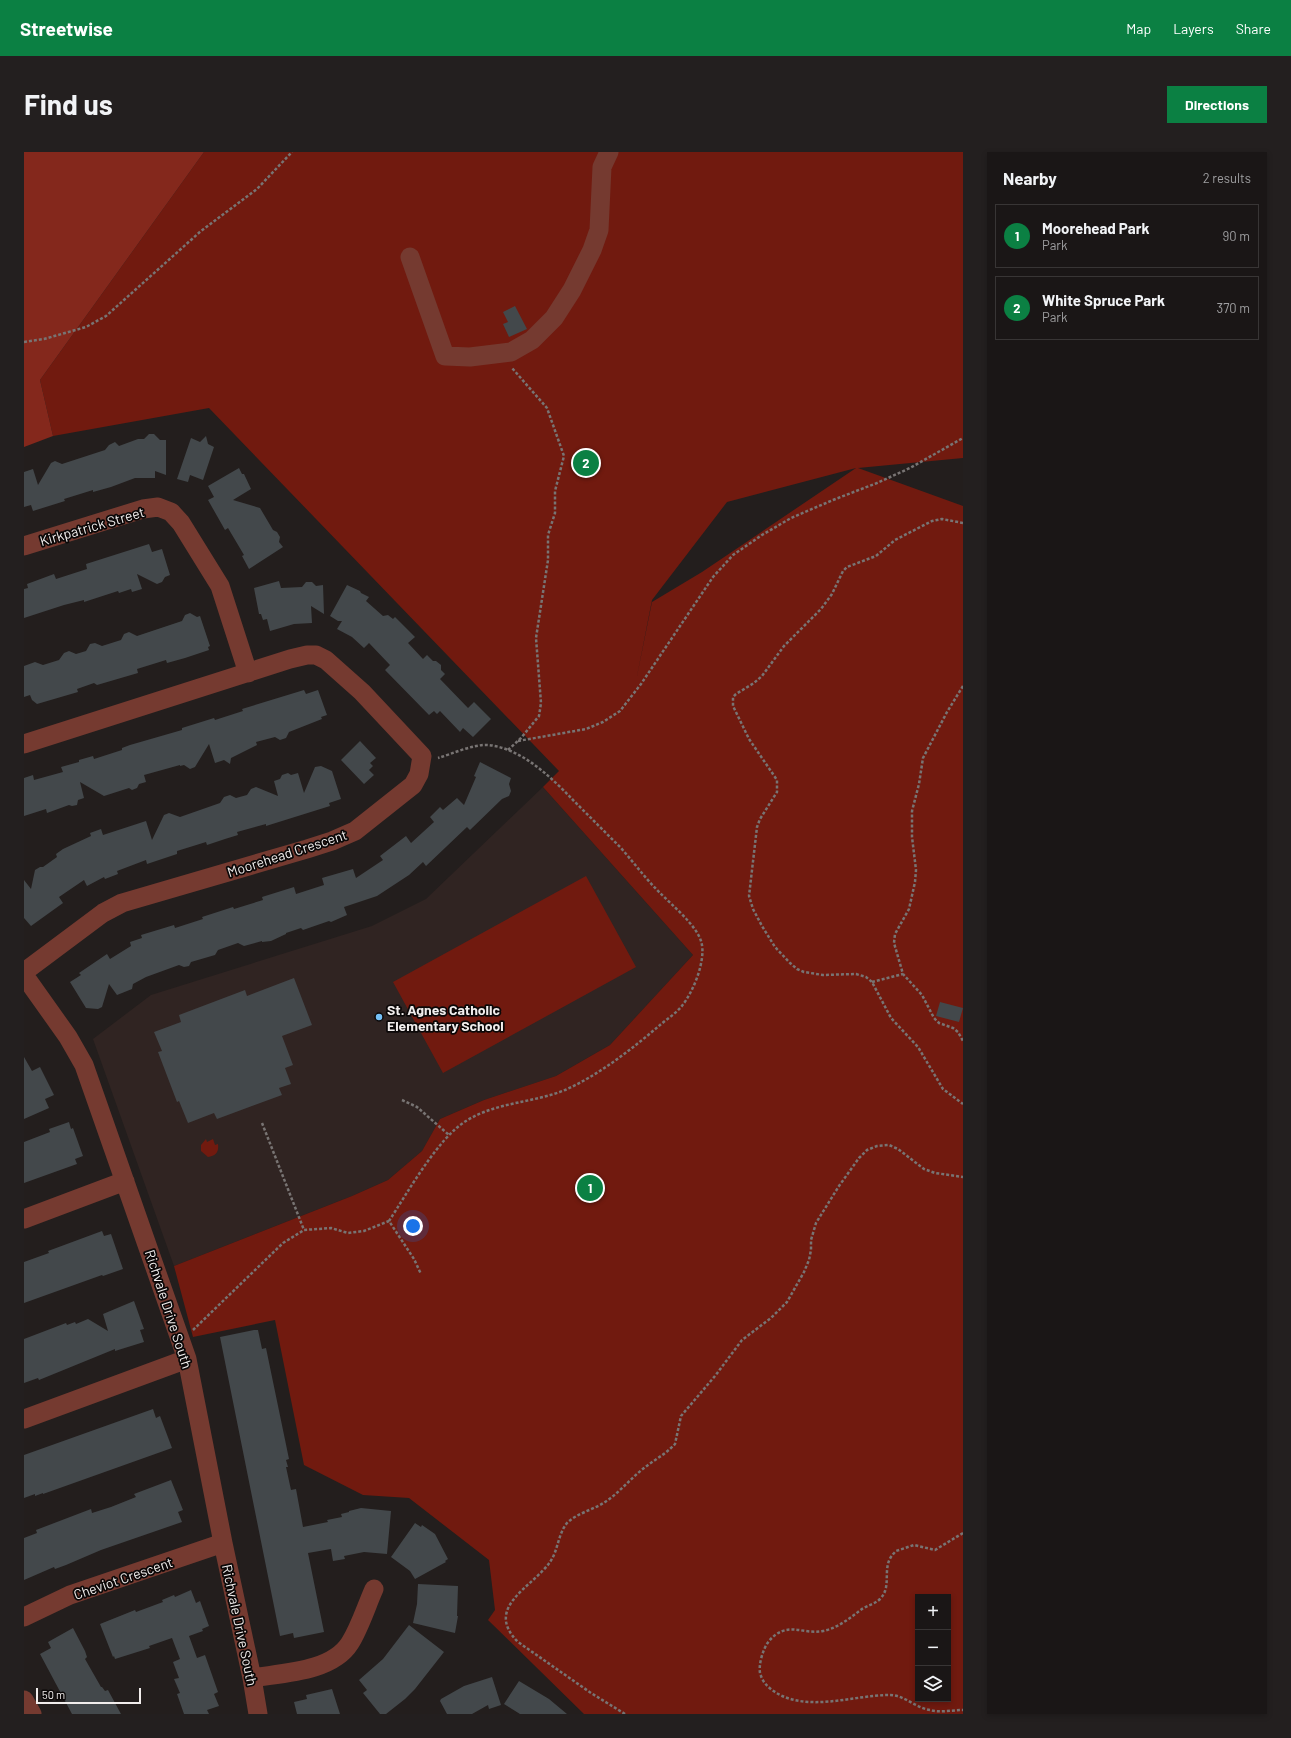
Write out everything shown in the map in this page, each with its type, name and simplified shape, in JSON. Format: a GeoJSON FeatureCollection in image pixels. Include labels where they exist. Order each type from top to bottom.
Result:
{"type":"FeatureCollection","features":[{"type":"Feature","properties":{"kind":"street"},"geometry":{"type":"LineString","coordinates":[[410,257],[445,356],[470,358],[511,352],[532,340],[554,318],[572,290],[592,250],[599,230],[602,167],[609,152]]}},
{"type":"Feature","properties":{"kind":"street","name":"Kirkpatrick Street"},"geometry":{"type":"LineString","coordinates":[[24,546],[143,509],[158,508],[170,512],[181,523],[220,586],[248,673]]}},
{"type":"Feature","properties":{"kind":"street"},"geometry":{"type":"LineString","coordinates":[[24,744],[307,655],[316,655],[326,660],[362,692],[422,756],[422,763]]}},
{"type":"Feature","properties":{"kind":"street","name":"Moorehead Crescent"},"geometry":{"type":"LineString","coordinates":[[24,972],[42,957],[104,913],[122,903],[313,847],[355,831],[413,785],[419,774],[422,763]]}},
{"type":"Feature","properties":{"kind":"street","name":"Richvale Drive South"},"geometry":{"type":"LineString","coordinates":[[24,975],[68,1037],[84,1065],[184,1351],[252,1678],[258,1714]]}},
{"type":"Feature","properties":{"kind":"street"},"geometry":{"type":"LineString","coordinates":[[24,1218],[125,1181]]}},
{"type":"Feature","properties":{"kind":"street"},"geometry":{"type":"LineString","coordinates":[[24,1419],[184,1351]]}},
{"type":"Feature","properties":{"kind":"street","name":"Cheviot Crescent"},"geometry":{"type":"LineString","coordinates":[[24,1617],[70,1596],[223,1543]]}},
{"type":"Feature","properties":{"kind":"street"},"geometry":{"type":"LineString","coordinates":[[252,1678],[314,1668],[337,1656],[350,1644],[374,1589]]}},
{"type":"Feature","properties":{"kind":"street"},"geometry":{"type":"LineString","coordinates":[[24,1700],[32,1714]]}},
{"type":"Feature","properties":{"kind":"path"},"geometry":{"type":"LineString","coordinates":[[24,342],[44,340],[86,327],[106,316],[195,236],[257,188],[292,152]]}},
{"type":"Feature","properties":{"kind":"path"},"geometry":{"type":"LineString","coordinates":[[499,354],[547,408],[564,456],[555,491],[555,513],[548,535],[548,560],[536,638],[541,703],[539,716],[518,741],[508,750]]}},
{"type":"Feature","properties":{"kind":"path"},"geometry":{"type":"LineString","coordinates":[[518,741],[586,729],[603,722],[620,711],[641,684],[713,577],[733,555],[762,535],[791,518],[910,468],[963,438]]}},
{"type":"Feature","properties":{"kind":"path"},"geometry":{"type":"LineString","coordinates":[[963,523],[942,519],[932,521],[895,540],[876,556],[847,567],[840,576],[832,594],[821,609],[784,646],[762,676],[754,683],[736,694],[732,701],[735,712],[749,739],[777,780],[777,792],[760,819],[757,827],[749,888],[749,896],[753,909],[775,947],[797,969],[823,975],[856,974],[866,977],[872,982],[891,1018],[918,1048],[943,1089],[963,1104]]}},
{"type":"Feature","properties":{"kind":"path"},"geometry":{"type":"LineString","coordinates":[[963,686],[947,712],[923,758],[912,811],[911,824],[916,870],[915,882],[909,909],[895,934],[894,943],[903,974],[922,995],[934,1018],[939,1023],[953,1028],[958,1032],[963,1041]]}},
{"type":"Feature","properties":{"kind":"path"},"geometry":{"type":"LineString","coordinates":[[184,1351],[283,1243],[304,1230],[331,1228],[348,1233],[364,1231],[389,1221],[419,1174],[449,1135],[465,1121],[479,1114],[564,1090],[593,1075],[619,1057],[681,1006],[689,995],[702,962],[704,951],[701,938],[691,925],[658,891],[621,849],[554,781],[524,759],[508,750],[487,745],[422,763]]}},
{"type":"Feature","properties":{"kind":"path"},"geometry":{"type":"LineString","coordinates":[[872,982],[903,974]]}},
{"type":"Feature","properties":{"kind":"path"},"geometry":{"type":"LineString","coordinates":[[402,1100],[417,1107],[449,1135]]}},
{"type":"Feature","properties":{"kind":"path"},"geometry":{"type":"LineString","coordinates":[[262,1123],[304,1230]]}},
{"type":"Feature","properties":{"kind":"path"},"geometry":{"type":"LineString","coordinates":[[625,1714],[591,1693],[518,1642],[509,1633],[506,1626],[506,1616],[511,1603],[549,1564],[567,1524],[583,1513],[605,1502],[643,1468],[675,1444],[681,1416],[715,1376],[742,1340],[771,1318],[787,1302],[809,1260],[812,1235],[816,1224],[839,1186],[859,1158],[867,1150],[877,1146],[889,1145],[898,1149],[924,1169],[935,1173],[963,1176]]}},
{"type":"Feature","properties":{"kind":"path"},"geometry":{"type":"LineString","coordinates":[[389,1221],[414,1259],[421,1274]]}},
{"type":"Feature","properties":{"kind":"path"},"geometry":{"type":"LineString","coordinates":[[963,1533],[935,1550],[914,1545],[896,1551],[888,1564],[887,1587],[880,1600],[861,1610],[848,1620],[829,1629],[813,1632],[789,1629],[774,1637],[768,1642],[765,1649],[761,1662],[760,1674],[768,1686],[776,1693],[784,1698],[800,1702],[821,1703],[892,1695],[930,1710],[963,1710]]}},
{"type":"Feature","properties":{"kind":"shaded area"},"geometry":{"type":"Polygon","coordinates":[[[24,152],[204,152],[40,380],[53,436],[24,447],[24,152]]]}},
{"type":"Feature","properties":{"kind":"shaded area"},"geometry":{"type":"Polygon","coordinates":[[[204,152],[963,152],[963,458],[858,468],[963,506],[963,1714],[584,1714],[488,1620],[495,1610],[489,1560],[409,1498],[363,1495],[304,1465],[275,1320],[193,1337],[174,1266],[352,1196],[388,1180],[422,1151],[440,1119],[484,1100],[556,1076],[610,1045],[693,955],[543,787],[559,771],[209,408],[53,436],[40,380],[204,152]],[[856,468],[727,502],[652,600],[636,681],[652,602],[702,572],[856,468]]]}},
{"type":"Feature","properties":{"kind":"shaded area","name":"St. Agnes Catholic Elementary School"},"geometry":{"type":"Polygon","coordinates":[[[543,787],[693,955],[610,1045],[556,1076],[484,1100],[440,1119],[422,1151],[388,1180],[352,1196],[174,1266],[93,1039],[151,995],[372,926],[426,899],[543,787]]]}},
{"type":"Feature","properties":{"kind":"shaded area"},"geometry":{"type":"Polygon","coordinates":[[[586,876],[636,967],[443,1073],[393,982],[586,876]]]}},
{"type":"Feature","properties":{"kind":"shaded area"},"geometry":{"type":"Polygon","coordinates":[[[206,1139],[207,1142],[213,1139],[215,1145],[218,1144],[218,1149],[215,1155],[208,1157],[201,1151],[201,1145],[206,1139]]]}},
{"type":"Feature","properties":{"kind":"building"},"geometry":{"type":"Polygon","coordinates":[[[515,306],[527,329],[509,337],[503,324],[508,322],[503,312],[515,306]]]}},
{"type":"Feature","properties":{"kind":"building"},"geometry":{"type":"Polygon","coordinates":[[[149,434],[154,434],[160,440],[166,440],[166,475],[155,471],[155,478],[135,478],[111,487],[93,492],[93,490],[64,499],[65,501],[33,511],[31,505],[24,507],[24,472],[33,469],[38,485],[51,463],[55,461],[62,464],[105,450],[109,445],[115,442],[119,446],[138,439],[144,439],[149,434]]]}},
{"type":"Feature","properties":{"kind":"building"},"geometry":{"type":"Polygon","coordinates":[[[206,436],[208,444],[214,447],[203,480],[190,475],[188,482],[177,479],[191,438],[200,442],[206,436]]]}},
{"type":"Feature","properties":{"kind":"building"},"geometry":{"type":"Polygon","coordinates":[[[239,468],[242,474],[244,474],[251,489],[233,500],[260,508],[273,530],[277,532],[280,537],[279,542],[283,547],[249,569],[242,556],[244,555],[228,528],[225,530],[208,500],[214,497],[208,486],[239,468]]]}},
{"type":"Feature","properties":{"kind":"building"},"geometry":{"type":"Polygon","coordinates":[[[149,544],[152,552],[162,549],[170,575],[165,577],[162,582],[157,584],[137,574],[142,589],[132,592],[131,589],[119,593],[118,591],[84,602],[84,600],[64,605],[24,618],[24,589],[28,588],[27,584],[54,574],[56,579],[87,569],[86,564],[149,544]]]}},
{"type":"Feature","properties":{"kind":"building"},"geometry":{"type":"Polygon","coordinates":[[[279,581],[281,588],[302,587],[306,582],[312,582],[316,586],[323,585],[324,614],[311,606],[312,623],[294,624],[270,631],[267,619],[263,620],[261,614],[259,614],[254,588],[279,581]]]}},
{"type":"Feature","properties":{"kind":"building"},"geometry":{"type":"Polygon","coordinates":[[[347,585],[369,597],[366,601],[383,616],[388,615],[393,619],[395,617],[415,637],[408,643],[423,659],[427,655],[433,661],[436,661],[441,665],[441,670],[445,674],[440,679],[468,708],[474,702],[491,719],[473,737],[463,728],[460,732],[440,711],[437,714],[434,711],[429,715],[385,670],[390,665],[369,643],[364,648],[352,637],[337,629],[342,621],[338,621],[330,616],[347,585]]]}},
{"type":"Feature","properties":{"kind":"building"},"geometry":{"type":"Polygon","coordinates":[[[190,613],[197,617],[200,616],[210,646],[208,647],[209,650],[167,663],[166,660],[137,669],[138,673],[97,685],[94,683],[77,689],[78,692],[37,704],[32,700],[30,695],[24,697],[24,666],[35,662],[43,665],[59,660],[64,653],[69,651],[76,654],[86,651],[90,644],[95,643],[102,646],[121,640],[124,634],[129,632],[137,636],[182,621],[185,615],[190,613]]]}},
{"type":"Feature","properties":{"kind":"building"},"geometry":{"type":"Polygon","coordinates":[[[304,690],[306,694],[318,690],[327,715],[321,717],[322,719],[289,732],[286,738],[280,740],[275,737],[256,742],[257,745],[231,758],[230,764],[224,760],[215,763],[209,744],[195,767],[190,769],[184,765],[180,765],[144,775],[146,782],[139,784],[137,788],[132,790],[129,788],[104,796],[80,782],[84,798],[78,800],[77,805],[69,805],[47,813],[46,809],[24,816],[24,778],[33,775],[34,780],[63,772],[61,767],[79,762],[79,760],[93,756],[94,759],[122,750],[122,748],[130,745],[182,730],[182,728],[214,718],[215,720],[243,711],[242,709],[304,690]]]}},
{"type":"Feature","properties":{"kind":"building"},"geometry":{"type":"Polygon","coordinates":[[[360,741],[376,758],[370,763],[373,766],[369,770],[374,775],[364,784],[341,760],[360,741]]]}},
{"type":"Feature","properties":{"kind":"building"},"geometry":{"type":"Polygon","coordinates":[[[480,762],[511,778],[509,784],[511,791],[509,796],[502,799],[470,830],[467,827],[426,866],[423,862],[409,875],[377,896],[344,907],[347,915],[331,922],[329,921],[303,930],[301,928],[286,933],[271,941],[262,941],[244,946],[238,943],[218,950],[215,955],[191,962],[189,966],[184,967],[179,965],[146,977],[133,984],[132,989],[117,995],[109,984],[102,1007],[98,1009],[86,1008],[70,982],[81,975],[79,973],[107,954],[110,959],[131,946],[130,942],[142,938],[141,935],[174,925],[175,928],[233,907],[234,909],[263,900],[262,897],[294,887],[296,894],[324,885],[322,878],[353,869],[356,878],[383,860],[380,856],[406,836],[411,843],[434,822],[430,817],[440,807],[443,810],[457,798],[464,805],[476,777],[474,776],[480,762]]]}},
{"type":"Feature","properties":{"kind":"building"},"geometry":{"type":"Polygon","coordinates":[[[321,766],[332,771],[341,799],[329,803],[330,806],[266,826],[266,824],[237,832],[238,835],[207,845],[206,842],[177,851],[177,854],[147,864],[146,860],[117,871],[118,874],[105,879],[104,877],[87,886],[84,880],[59,897],[63,903],[31,926],[24,918],[24,880],[31,889],[35,870],[43,867],[57,857],[56,854],[63,849],[91,836],[90,833],[101,829],[103,835],[146,821],[152,840],[164,815],[169,813],[180,817],[220,803],[224,797],[230,795],[236,798],[247,795],[251,789],[256,787],[278,796],[274,781],[280,779],[282,775],[288,773],[291,775],[298,773],[304,793],[315,767],[321,766]]]}},
{"type":"Feature","properties":{"kind":"building"},"geometry":{"type":"Polygon","coordinates":[[[294,978],[312,1025],[282,1036],[293,1065],[285,1068],[291,1084],[279,1088],[282,1095],[217,1119],[214,1113],[188,1123],[179,1101],[177,1102],[158,1052],[162,1051],[154,1032],[181,1022],[179,1015],[245,990],[247,996],[294,978]]]}},
{"type":"Feature","properties":{"kind":"building"},"geometry":{"type":"Polygon","coordinates":[[[940,1002],[963,1008],[959,1022],[936,1016],[940,1002]]]}},
{"type":"Feature","properties":{"kind":"building"},"geometry":{"type":"Polygon","coordinates":[[[24,1057],[32,1071],[40,1067],[54,1095],[45,1099],[49,1108],[24,1119],[24,1057]]]}},
{"type":"Feature","properties":{"kind":"building"},"geometry":{"type":"Polygon","coordinates":[[[69,1122],[71,1129],[73,1128],[83,1156],[75,1159],[77,1164],[24,1183],[24,1142],[50,1132],[49,1129],[69,1122]]]}},
{"type":"Feature","properties":{"kind":"building"},"geometry":{"type":"Polygon","coordinates":[[[102,1231],[104,1236],[111,1234],[123,1269],[24,1303],[24,1262],[49,1253],[48,1251],[102,1231]]]}},
{"type":"Feature","properties":{"kind":"building"},"geometry":{"type":"Polygon","coordinates":[[[134,1301],[144,1329],[140,1330],[144,1342],[115,1351],[115,1349],[39,1380],[38,1378],[24,1383],[24,1339],[66,1323],[67,1325],[75,1322],[76,1324],[88,1319],[108,1331],[103,1314],[134,1301]]]}},
{"type":"Feature","properties":{"kind":"building"},"geometry":{"type":"Polygon","coordinates":[[[258,1330],[262,1349],[266,1348],[289,1459],[286,1460],[288,1467],[286,1467],[291,1490],[296,1489],[303,1527],[328,1522],[327,1520],[342,1517],[341,1514],[361,1508],[391,1511],[387,1554],[364,1552],[344,1556],[345,1559],[333,1561],[331,1549],[308,1553],[324,1632],[294,1638],[293,1633],[280,1636],[220,1337],[258,1330]]]}},
{"type":"Feature","properties":{"kind":"building"},"geometry":{"type":"Polygon","coordinates":[[[153,1409],[156,1418],[160,1416],[172,1448],[43,1494],[35,1496],[35,1494],[24,1498],[24,1455],[153,1409]]]}},
{"type":"Feature","properties":{"kind":"building"},"geometry":{"type":"Polygon","coordinates":[[[171,1480],[183,1510],[178,1512],[182,1522],[101,1550],[55,1569],[54,1567],[24,1580],[24,1538],[37,1533],[36,1530],[91,1509],[92,1513],[111,1507],[136,1497],[134,1494],[171,1480]]]}},
{"type":"Feature","properties":{"kind":"building"},"geometry":{"type":"Polygon","coordinates":[[[415,1523],[421,1527],[422,1525],[435,1534],[448,1559],[445,1561],[446,1562],[415,1579],[410,1571],[391,1557],[415,1523]]]}},
{"type":"Feature","properties":{"kind":"building"},"geometry":{"type":"Polygon","coordinates":[[[418,1584],[458,1586],[458,1616],[455,1633],[413,1623],[417,1604],[418,1584]]]}},
{"type":"Feature","properties":{"kind":"building"},"geometry":{"type":"Polygon","coordinates":[[[191,1590],[196,1603],[200,1601],[209,1626],[202,1629],[203,1631],[189,1636],[197,1658],[205,1655],[218,1692],[214,1694],[219,1706],[207,1710],[209,1714],[184,1714],[177,1694],[180,1693],[174,1679],[179,1678],[173,1662],[180,1659],[172,1638],[149,1646],[150,1648],[115,1659],[100,1624],[135,1610],[136,1612],[163,1602],[162,1600],[174,1595],[175,1597],[191,1590]]]}},
{"type":"Feature","properties":{"kind":"building"},"geometry":{"type":"Polygon","coordinates":[[[409,1625],[444,1652],[415,1689],[405,1699],[386,1714],[380,1714],[363,1693],[367,1690],[359,1680],[383,1659],[409,1625]]]}},
{"type":"Feature","properties":{"kind":"building"},"geometry":{"type":"Polygon","coordinates":[[[73,1628],[85,1651],[87,1657],[85,1659],[101,1687],[105,1691],[108,1690],[121,1714],[72,1714],[40,1654],[51,1648],[48,1642],[73,1628]]]}},
{"type":"Feature","properties":{"kind":"building"},"geometry":{"type":"Polygon","coordinates":[[[492,1677],[501,1705],[489,1709],[488,1705],[472,1714],[447,1714],[440,1701],[441,1699],[464,1686],[492,1677]]]}},
{"type":"Feature","properties":{"kind":"building"},"geometry":{"type":"Polygon","coordinates":[[[519,1681],[549,1699],[567,1714],[520,1714],[504,1704],[519,1681]]]}},
{"type":"Feature","properties":{"kind":"building"},"geometry":{"type":"Polygon","coordinates":[[[332,1689],[340,1714],[297,1714],[294,1702],[307,1699],[306,1695],[332,1689]]]}},
{"type":"Feature","properties":{"kind":"place","name":"White Spruce Park"},"geometry":{"type":"Point","coordinates":[586,463]}},
{"type":"Feature","properties":{"kind":"place","name":"St. Agnes Catholic Elementary School"},"geometry":{"type":"Point","coordinates":[379,1017]}},
{"type":"Feature","properties":{"kind":"place","name":"Moorehead Park"},"geometry":{"type":"Point","coordinates":[590,1188]}}]}
